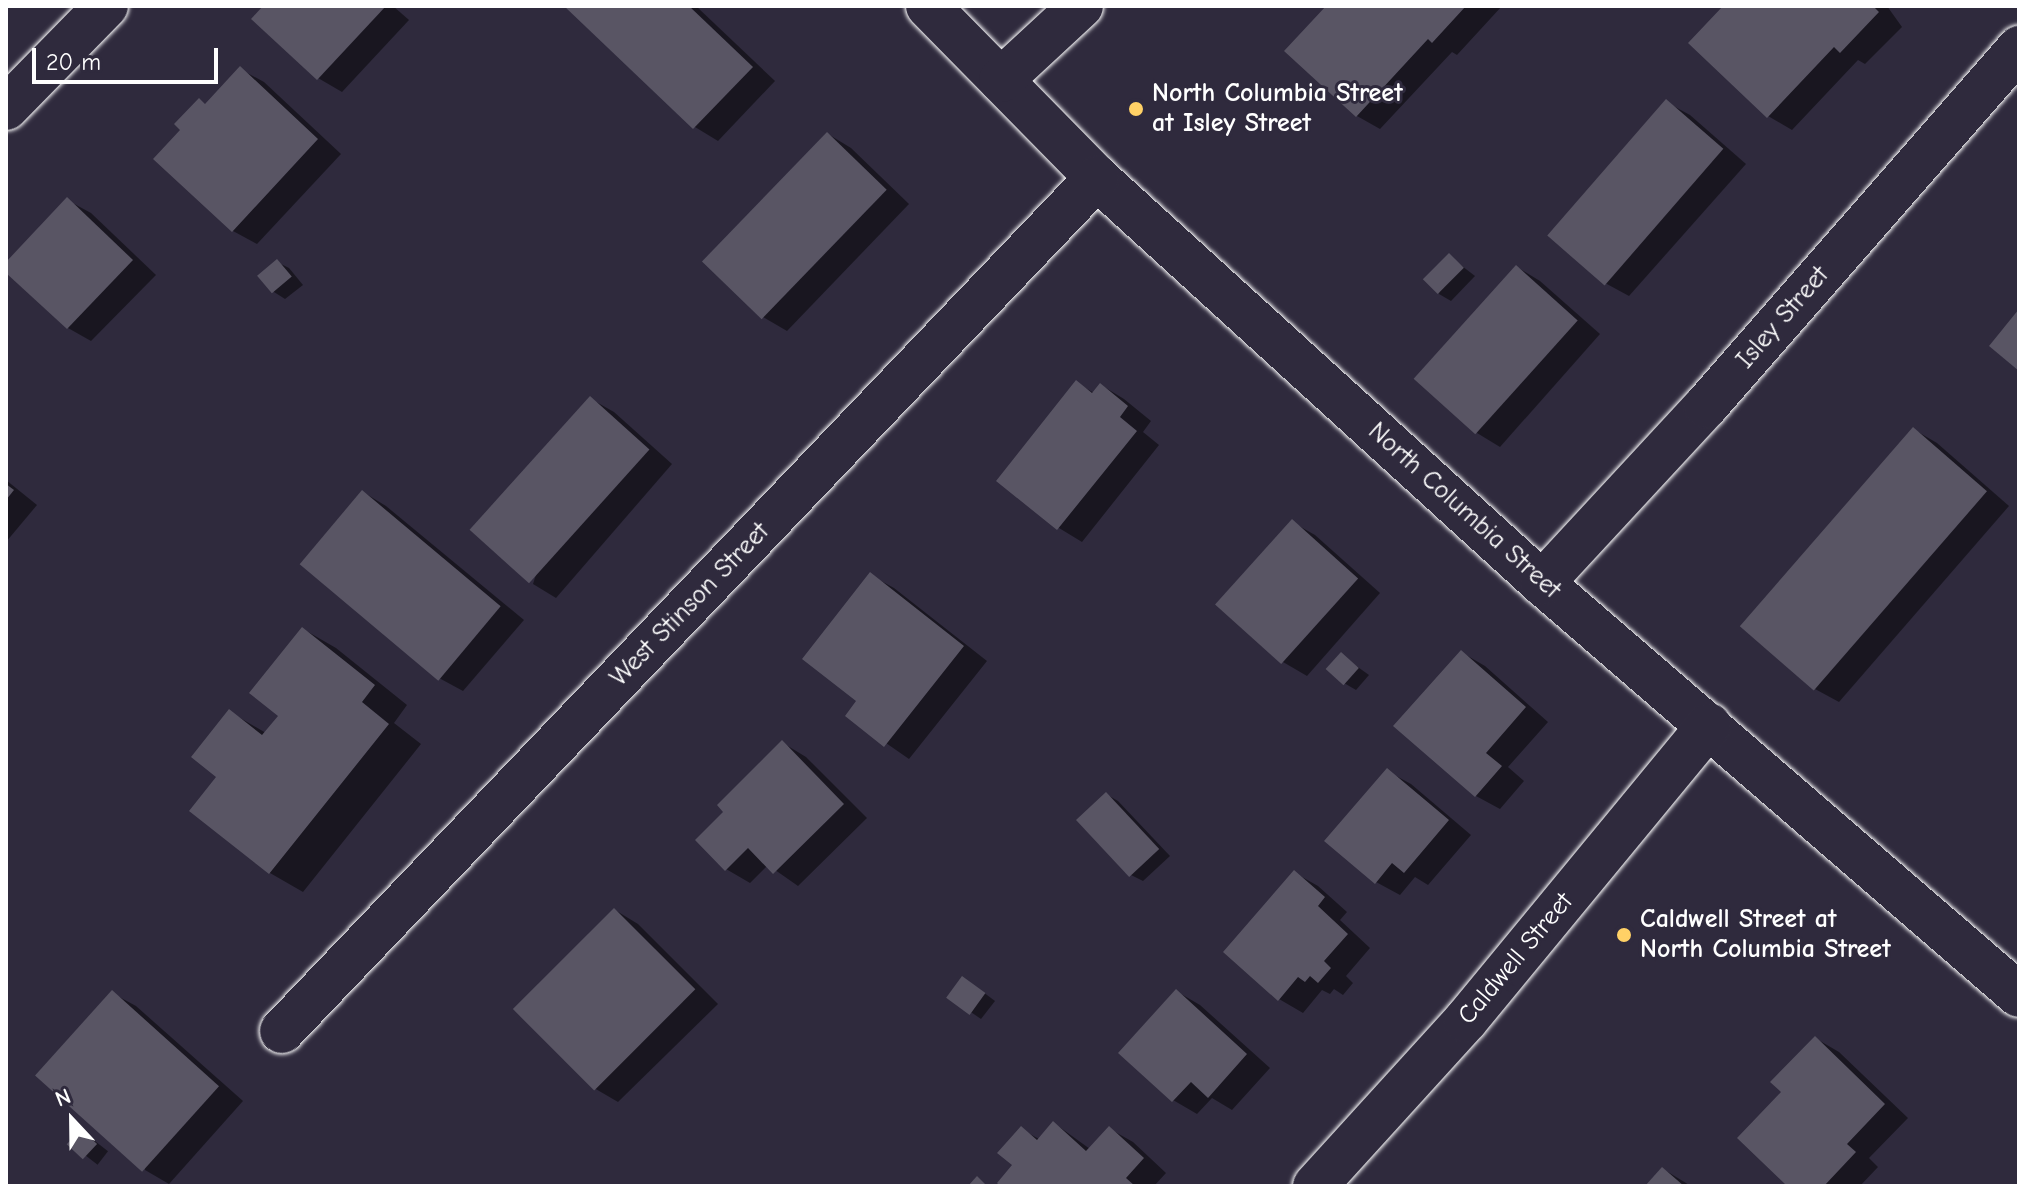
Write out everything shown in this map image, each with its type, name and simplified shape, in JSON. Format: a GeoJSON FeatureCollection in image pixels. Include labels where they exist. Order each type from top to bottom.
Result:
{"type":"FeatureCollection","features":[{"type":"Feature","properties":{"kind":"street"},"geometry":{"type":"LineString","coordinates":[[6,108],[106,6]]}},
{"type":"Feature","properties":{"kind":"street","name":"North Columbia Street"},"geometry":{"type":"LineString","coordinates":[[928,6],[1097,178],[1542,583],[2019,995]]}},
{"type":"Feature","properties":{"kind":"street"},"geometry":{"type":"LineString","coordinates":[[1001,80],[1081,6]]}},
{"type":"Feature","properties":{"kind":"street","name":"Isley Street"},"geometry":{"type":"LineString","coordinates":[[1542,583],[1706,406],[2019,48]]}},
{"type":"Feature","properties":{"kind":"street","name":"West Stinson Street"},"geometry":{"type":"LineString","coordinates":[[282,1031],[1097,178]]}},
{"type":"Feature","properties":{"kind":"street","name":"Caldwell Street"},"geometry":{"type":"LineString","coordinates":[[1315,1186],[1466,1020],[1709,725]]}},
{"type":"Feature","properties":{"kind":"building"},"geometry":{"type":"Polygon","coordinates":[[[263,6],[386,6],[317,80],[251,19],[263,6]]]}},
{"type":"Feature","properties":{"kind":"building"},"geometry":{"type":"Polygon","coordinates":[[[564,6],[689,6],[753,67],[693,129],[564,6]]]}},
{"type":"Feature","properties":{"kind":"building"},"geometry":{"type":"Polygon","coordinates":[[[1326,6],[1466,6],[1432,43],[1428,39],[1356,117],[1284,51],[1326,6]]]}},
{"type":"Feature","properties":{"kind":"building"},"geometry":{"type":"Polygon","coordinates":[[[1723,6],[1873,6],[1879,12],[1840,53],[1834,47],[1767,118],[1688,43],[1723,6]]]}},
{"type":"Feature","properties":{"kind":"building"},"geometry":{"type":"Polygon","coordinates":[[[240,66],[318,139],[232,232],[153,159],[180,130],[174,124],[199,98],[205,104],[240,66]]]}},
{"type":"Feature","properties":{"kind":"building"},"geometry":{"type":"Polygon","coordinates":[[[1666,99],[1723,149],[1605,285],[1547,236],[1666,99]]]}},
{"type":"Feature","properties":{"kind":"building"},"geometry":{"type":"Polygon","coordinates":[[[827,132],[887,190],[762,319],[702,261],[827,132]]]}},
{"type":"Feature","properties":{"kind":"building"},"geometry":{"type":"Polygon","coordinates":[[[67,197],[133,260],[67,329],[6,273],[6,262],[67,197]]]}},
{"type":"Feature","properties":{"kind":"building"},"geometry":{"type":"Polygon","coordinates":[[[1449,253],[1464,268],[1438,294],[1423,279],[1449,253]]]}},
{"type":"Feature","properties":{"kind":"building"},"geometry":{"type":"Polygon","coordinates":[[[277,259],[292,277],[272,293],[257,276],[277,259]]]}},
{"type":"Feature","properties":{"kind":"building"},"geometry":{"type":"Polygon","coordinates":[[[1516,265],[1578,321],[1475,434],[1414,379],[1516,265]]]}},
{"type":"Feature","properties":{"kind":"building"},"geometry":{"type":"Polygon","coordinates":[[[2019,309],[2019,371],[1989,346],[2019,309]]]}},
{"type":"Feature","properties":{"kind":"building"},"geometry":{"type":"Polygon","coordinates":[[[1076,380],[1092,393],[1100,383],[1128,406],[1120,417],[1137,431],[1057,530],[996,481],[1076,380]]]}},
{"type":"Feature","properties":{"kind":"building"},"geometry":{"type":"Polygon","coordinates":[[[590,396],[649,450],[529,583],[470,530],[590,396]]]}},
{"type":"Feature","properties":{"kind":"building"},"geometry":{"type":"Polygon","coordinates":[[[1913,427],[1987,491],[1814,691],[1740,626],[1913,427]]]}},
{"type":"Feature","properties":{"kind":"building"},"geometry":{"type":"Polygon","coordinates":[[[6,484],[14,490],[6,500],[6,484]]]}},
{"type":"Feature","properties":{"kind":"building"},"geometry":{"type":"Polygon","coordinates":[[[362,490],[501,606],[438,681],[300,564],[362,490]]]}},
{"type":"Feature","properties":{"kind":"building"},"geometry":{"type":"Polygon","coordinates":[[[1292,519],[1358,579],[1281,664],[1215,604],[1292,519]]]}},
{"type":"Feature","properties":{"kind":"building"},"geometry":{"type":"Polygon","coordinates":[[[870,572],[964,646],[884,747],[845,716],[856,701],[802,659],[870,572]]]}},
{"type":"Feature","properties":{"kind":"building"},"geometry":{"type":"Polygon","coordinates":[[[302,627],[375,685],[362,702],[389,724],[269,874],[189,811],[216,777],[191,757],[229,709],[262,735],[278,716],[249,693],[302,627]]]}},
{"type":"Feature","properties":{"kind":"building"},"geometry":{"type":"Polygon","coordinates":[[[1461,650],[1526,707],[1486,753],[1502,766],[1475,797],[1393,726],[1461,650]]]}},
{"type":"Feature","properties":{"kind":"building"},"geometry":{"type":"Polygon","coordinates":[[[1341,652],[1359,668],[1343,685],[1326,669],[1341,652]]]}},
{"type":"Feature","properties":{"kind":"building"},"geometry":{"type":"Polygon","coordinates":[[[782,740],[844,804],[773,874],[748,848],[725,871],[695,840],[723,812],[717,805],[782,740]]]}},
{"type":"Feature","properties":{"kind":"building"},"geometry":{"type":"Polygon","coordinates":[[[1387,768],[1449,820],[1404,873],[1392,863],[1375,884],[1324,841],[1387,768]]]}},
{"type":"Feature","properties":{"kind":"building"},"geometry":{"type":"Polygon","coordinates":[[[1106,792],[1159,849],[1129,877],[1076,820],[1106,792]]]}},
{"type":"Feature","properties":{"kind":"building"},"geometry":{"type":"Polygon","coordinates":[[[1294,870],[1325,897],[1318,906],[1348,934],[1324,961],[1331,968],[1318,983],[1310,976],[1305,982],[1298,977],[1278,1001],[1223,952],[1294,870]]]}},
{"type":"Feature","properties":{"kind":"building"},"geometry":{"type":"Polygon","coordinates":[[[614,908],[695,989],[594,1090],[513,1009],[614,908]]]}},
{"type":"Feature","properties":{"kind":"building"},"geometry":{"type":"Polygon","coordinates":[[[962,976],[985,993],[970,1015],[946,998],[962,976]]]}},
{"type":"Feature","properties":{"kind":"building"},"geometry":{"type":"Polygon","coordinates":[[[1176,989],[1247,1054],[1208,1098],[1191,1082],[1172,1102],[1118,1053],[1176,989]]]}},
{"type":"Feature","properties":{"kind":"building"},"geometry":{"type":"Polygon","coordinates":[[[112,990],[219,1086],[142,1172],[35,1075],[112,990]]]}},
{"type":"Feature","properties":{"kind":"building"},"geometry":{"type":"Polygon","coordinates":[[[1815,1036],[1885,1104],[1847,1144],[1856,1152],[1824,1186],[1787,1186],[1737,1138],[1781,1092],[1770,1082],[1815,1036]]]}},
{"type":"Feature","properties":{"kind":"building"},"geometry":{"type":"Polygon","coordinates":[[[1053,1121],[1086,1151],[1109,1126],[1144,1158],[1126,1178],[1135,1186],[1000,1186],[997,1183],[1012,1165],[997,1153],[1021,1126],[1037,1140],[1053,1121]]]}},
{"type":"Feature","properties":{"kind":"building"},"geometry":{"type":"Polygon","coordinates":[[[81,1129],[97,1144],[83,1159],[67,1144],[81,1129]]]}},
{"type":"Feature","properties":{"kind":"building"},"geometry":{"type":"Polygon","coordinates":[[[1662,1167],[1684,1186],[1645,1186],[1662,1167]]]}},
{"type":"Feature","properties":{"kind":"building"},"geometry":{"type":"Polygon","coordinates":[[[977,1176],[987,1186],[968,1186],[977,1176]]]}},
{"type":"Feature","properties":{"kind":"place","name":"North Columbia Street at Isley Street"},"geometry":{"type":"Point","coordinates":[1136,109]}},
{"type":"Feature","properties":{"kind":"place","name":"Caldwell Street at North Columbia Street"},"geometry":{"type":"Point","coordinates":[1624,935]}}]}
